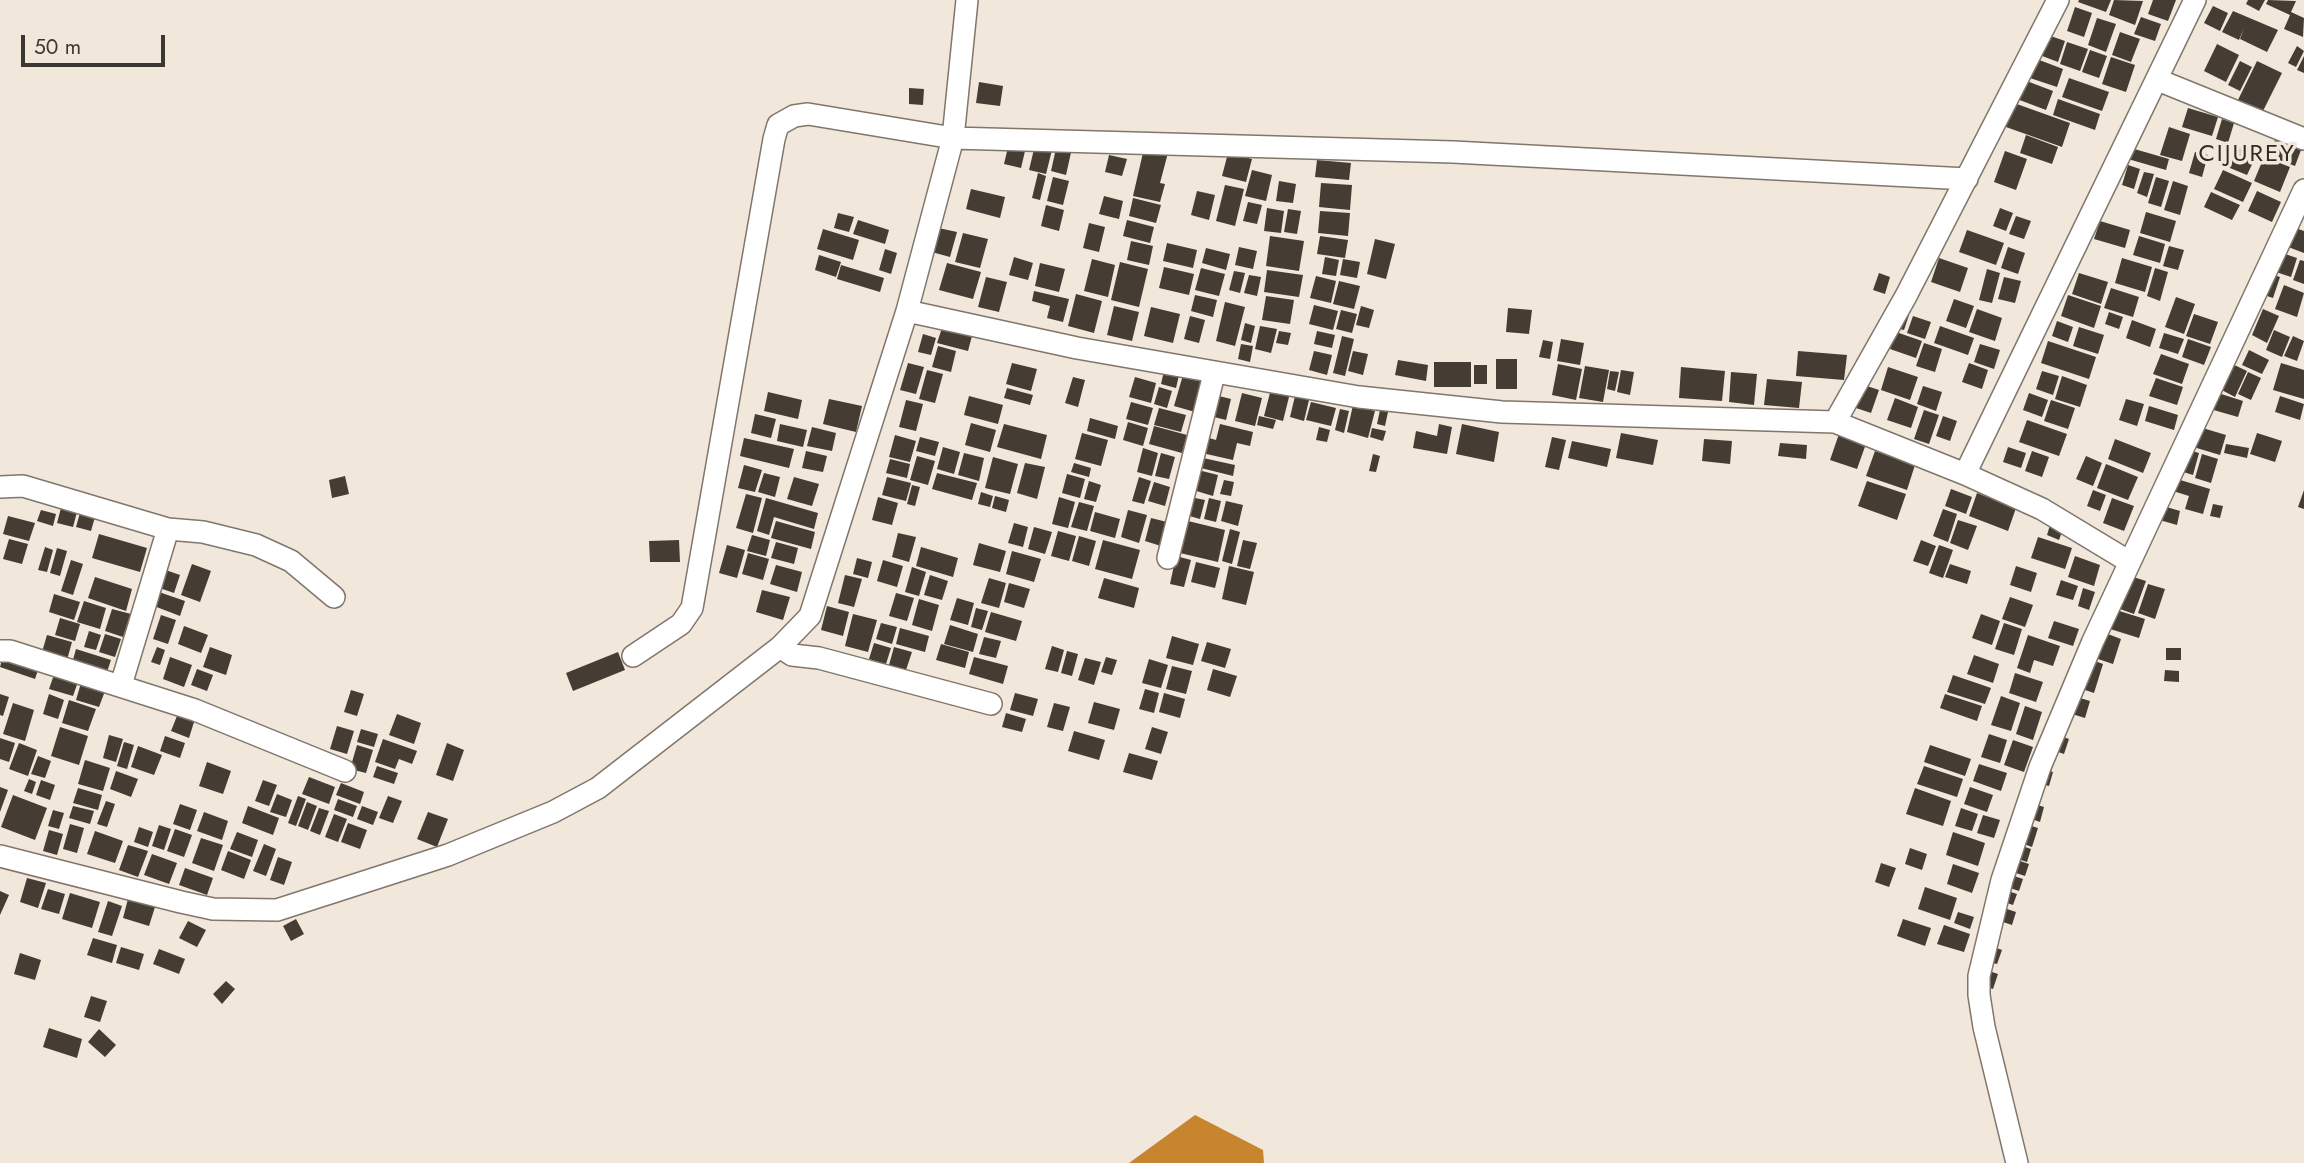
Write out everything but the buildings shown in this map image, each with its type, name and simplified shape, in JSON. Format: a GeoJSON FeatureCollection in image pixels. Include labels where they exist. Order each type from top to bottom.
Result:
{"type":"FeatureCollection","features":[{"type":"Feature","properties":{"kind":"street"},"geometry":{"type":"LineString","coordinates":[[0,856],[192,905],[246,911],[277,910],[448,855],[564,806],[598,788],[780,647],[810,616],[907,311],[954,127],[967,0]]}},
{"type":"Feature","properties":{"kind":"street"},"geometry":{"type":"LineString","coordinates":[[1835,422],[1967,180],[2058,0]]}},
{"type":"Feature","properties":{"kind":"street"},"geometry":{"type":"LineString","coordinates":[[1965,474],[2195,0]]}},
{"type":"Feature","properties":{"kind":"street"},"geometry":{"type":"LineString","coordinates":[[2158,80],[2304,139]]}},
{"type":"Feature","properties":{"kind":"street"},"geometry":{"type":"LineString","coordinates":[[633,656],[681,624],[688,617],[695,597],[778,125],[794,116],[807,114],[954,127],[1967,180]]}},
{"type":"Feature","properties":{"kind":"street"},"geometry":{"type":"LineString","coordinates":[[2017,1163],[1984,1027],[1979,976],[2002,880],[2040,767],[2129,561],[2304,190]]}},
{"type":"Feature","properties":{"kind":"street"},"geometry":{"type":"LineString","coordinates":[[907,311],[1077,348],[1214,374],[1359,397],[1502,412],[1835,422],[1965,474],[2042,509],[2129,561]]}},
{"type":"Feature","properties":{"kind":"street"},"geometry":{"type":"LineString","coordinates":[[1168,558],[1214,374]]}},
{"type":"Feature","properties":{"kind":"street"},"geometry":{"type":"LineString","coordinates":[[0,487],[23,486],[54,493],[168,529],[203,532],[256,545],[291,561],[334,597]]}},
{"type":"Feature","properties":{"kind":"street"},"geometry":{"type":"LineString","coordinates":[[121,685],[168,529]]}},
{"type":"Feature","properties":{"kind":"street"},"geometry":{"type":"LineString","coordinates":[[780,647],[792,655],[819,658],[991,704]]}},
{"type":"Feature","properties":{"kind":"street"},"geometry":{"type":"LineString","coordinates":[[0,652],[10,651],[195,710],[345,771]]}},
{"type":"Feature","properties":{"kind":"shaded area"},"geometry":{"type":"Polygon","coordinates":[[[1195,1115],[1263,1150],[1264,1163],[1129,1163],[1195,1115]]]}},
{"type":"Feature","properties":{"kind":"district","name":"CIJUREY"},"geometry":{"type":"Point","coordinates":[2247,155]}}]}
